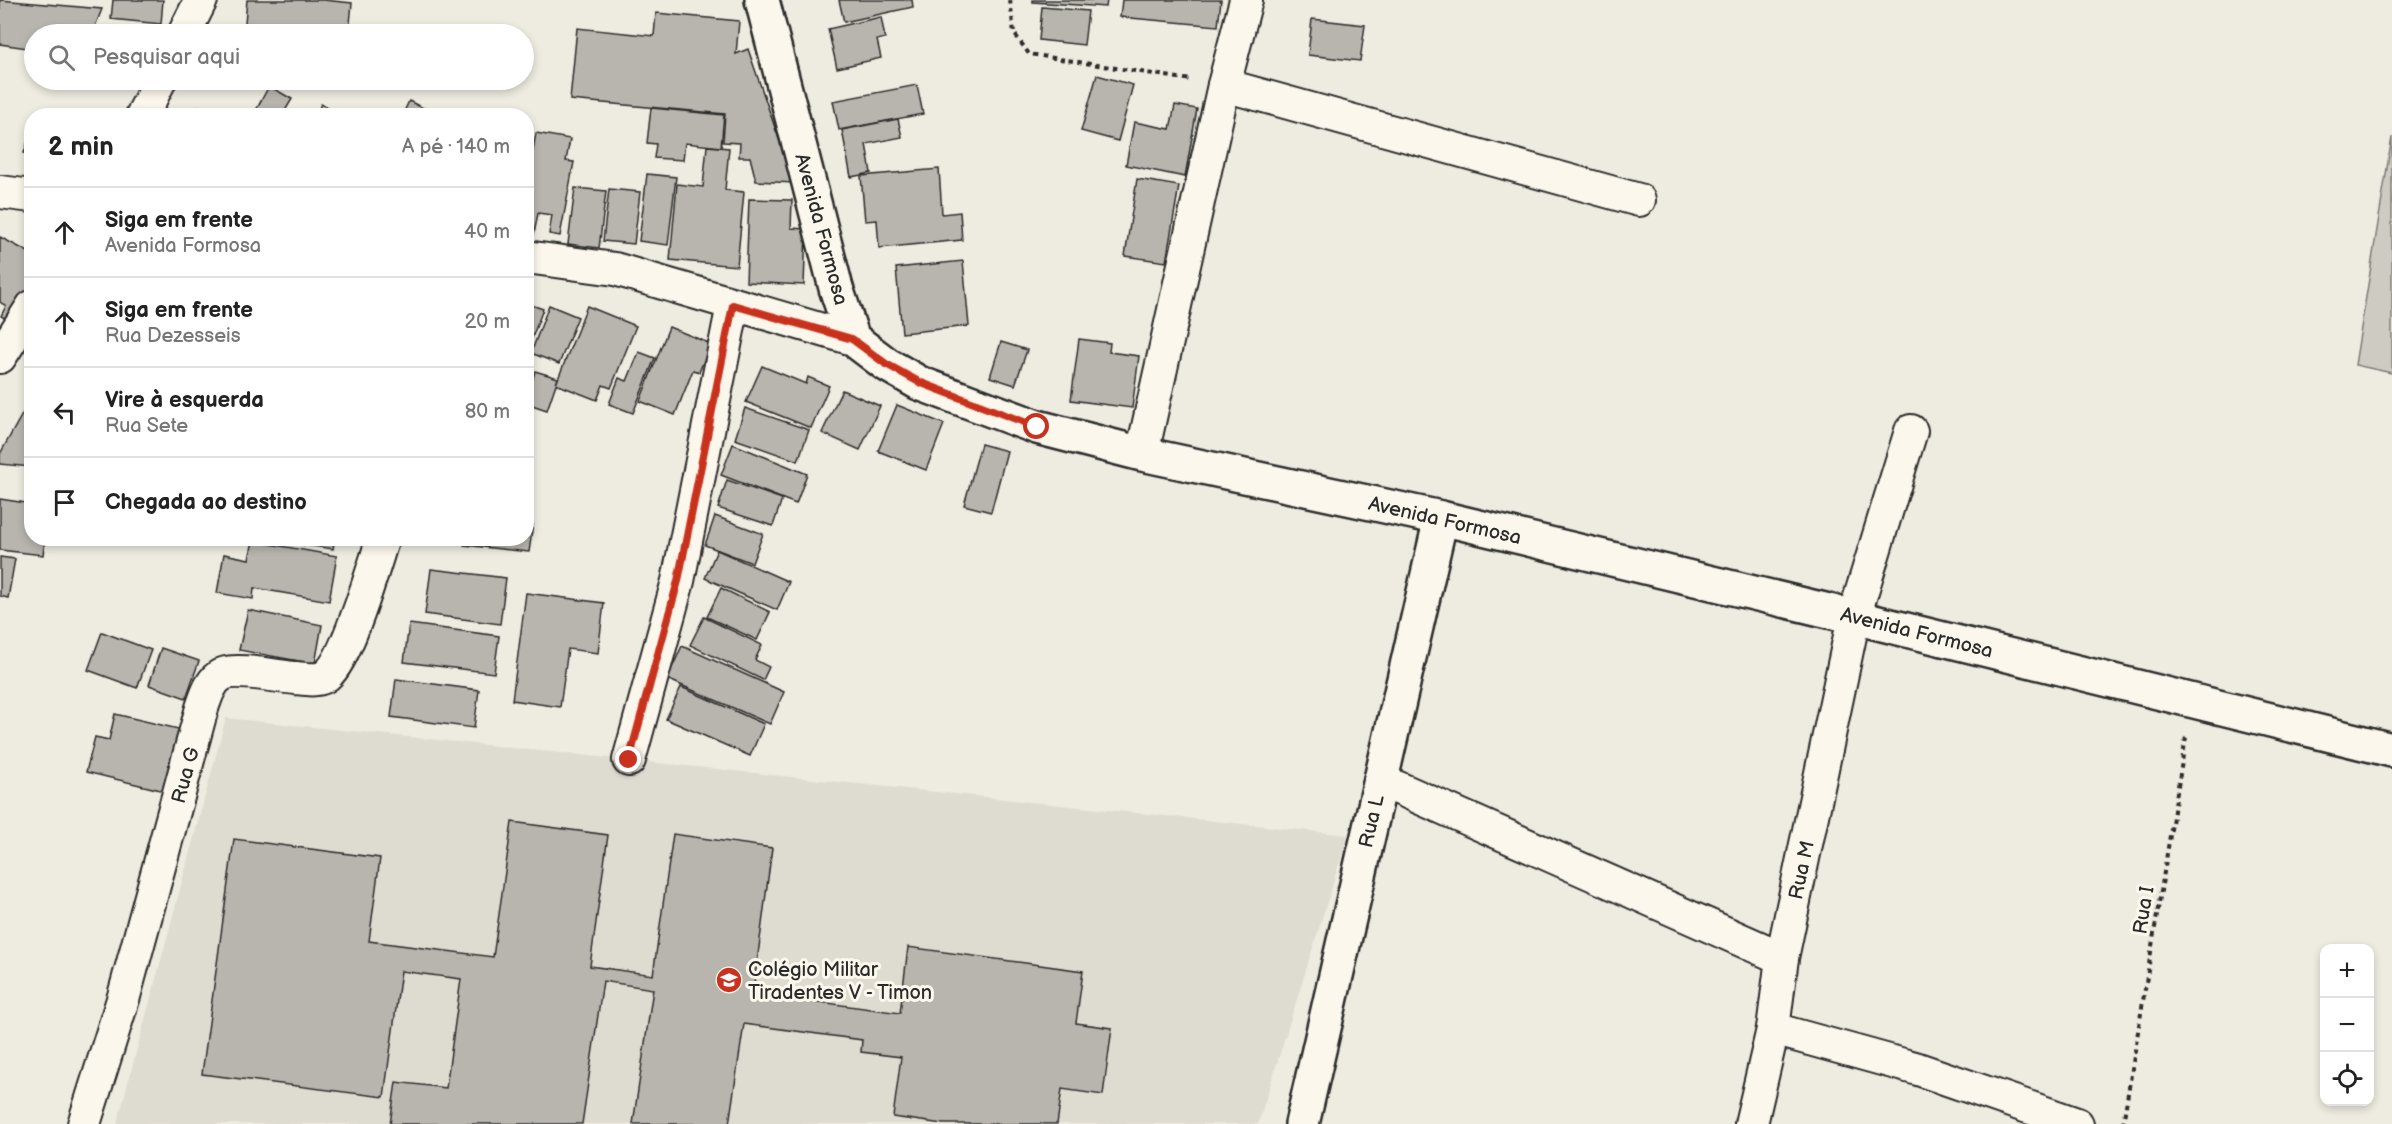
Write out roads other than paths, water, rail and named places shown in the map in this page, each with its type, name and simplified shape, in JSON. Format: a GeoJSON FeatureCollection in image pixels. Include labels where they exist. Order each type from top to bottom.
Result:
{"type":"FeatureCollection","features":[{"type":"Feature","properties":{"kind":"main road","name":"Avenida Formosa"},"geometry":{"type":"LineString","coordinates":[[762,0],[836,288],[852,339],[886,364],[919,382],[1037,427],[1142,454],[1441,518],[2392,750]]}},
{"type":"Feature","properties":{"kind":"main road","name":"Rua L"},"geometry":{"type":"LineString","coordinates":[[1302,1124],[1441,518]]}},
{"type":"Feature","properties":{"kind":"street"},"geometry":{"type":"LineString","coordinates":[[189,24],[201,0]]}},
{"type":"Feature","properties":{"kind":"street"},"geometry":{"type":"LineString","coordinates":[[1142,454],[1224,85],[1246,0]]}},
{"type":"Feature","properties":{"kind":"street"},"geometry":{"type":"LineString","coordinates":[[1224,85],[1639,200]]}},
{"type":"Feature","properties":{"kind":"street"},"geometry":{"type":"LineString","coordinates":[[146,108],[155,90]]}},
{"type":"Feature","properties":{"kind":"street"},"geometry":{"type":"LineString","coordinates":[[0,192],[24,195]]}},
{"type":"Feature","properties":{"kind":"street"},"geometry":{"type":"LineString","coordinates":[[534,258],[615,269],[852,339]]}},
{"type":"Feature","properties":{"kind":"street"},"geometry":{"type":"LineString","coordinates":[[629,760],[678,581],[733,305]]}},
{"type":"Feature","properties":{"kind":"street"},"geometry":{"type":"LineString","coordinates":[[0,357],[24,320]]}},
{"type":"Feature","properties":{"kind":"street","name":"Rua M"},"geometry":{"type":"LineString","coordinates":[[1751,1124],[1773,1029],[1782,958],[1854,617],[1911,431]]}},
{"type":"Feature","properties":{"kind":"street","name":"Rua G"},"geometry":{"type":"LineString","coordinates":[[84,1124],[124,996],[202,708],[210,686],[223,674],[244,672],[309,680],[324,677],[334,667],[346,646],[380,546]]}},
{"type":"Feature","properties":{"kind":"street"},"geometry":{"type":"LineString","coordinates":[[1380,780],[1782,958]]}},
{"type":"Feature","properties":{"kind":"street"},"geometry":{"type":"LineString","coordinates":[[1773,1029],[1918,1069],[2077,1124]]}},
{"type":"Feature","properties":{"kind":"place","name":"Colégio Militar Tiradentes V - Timon"},"geometry":{"type":"Point","coordinates":[729,980]}}]}
